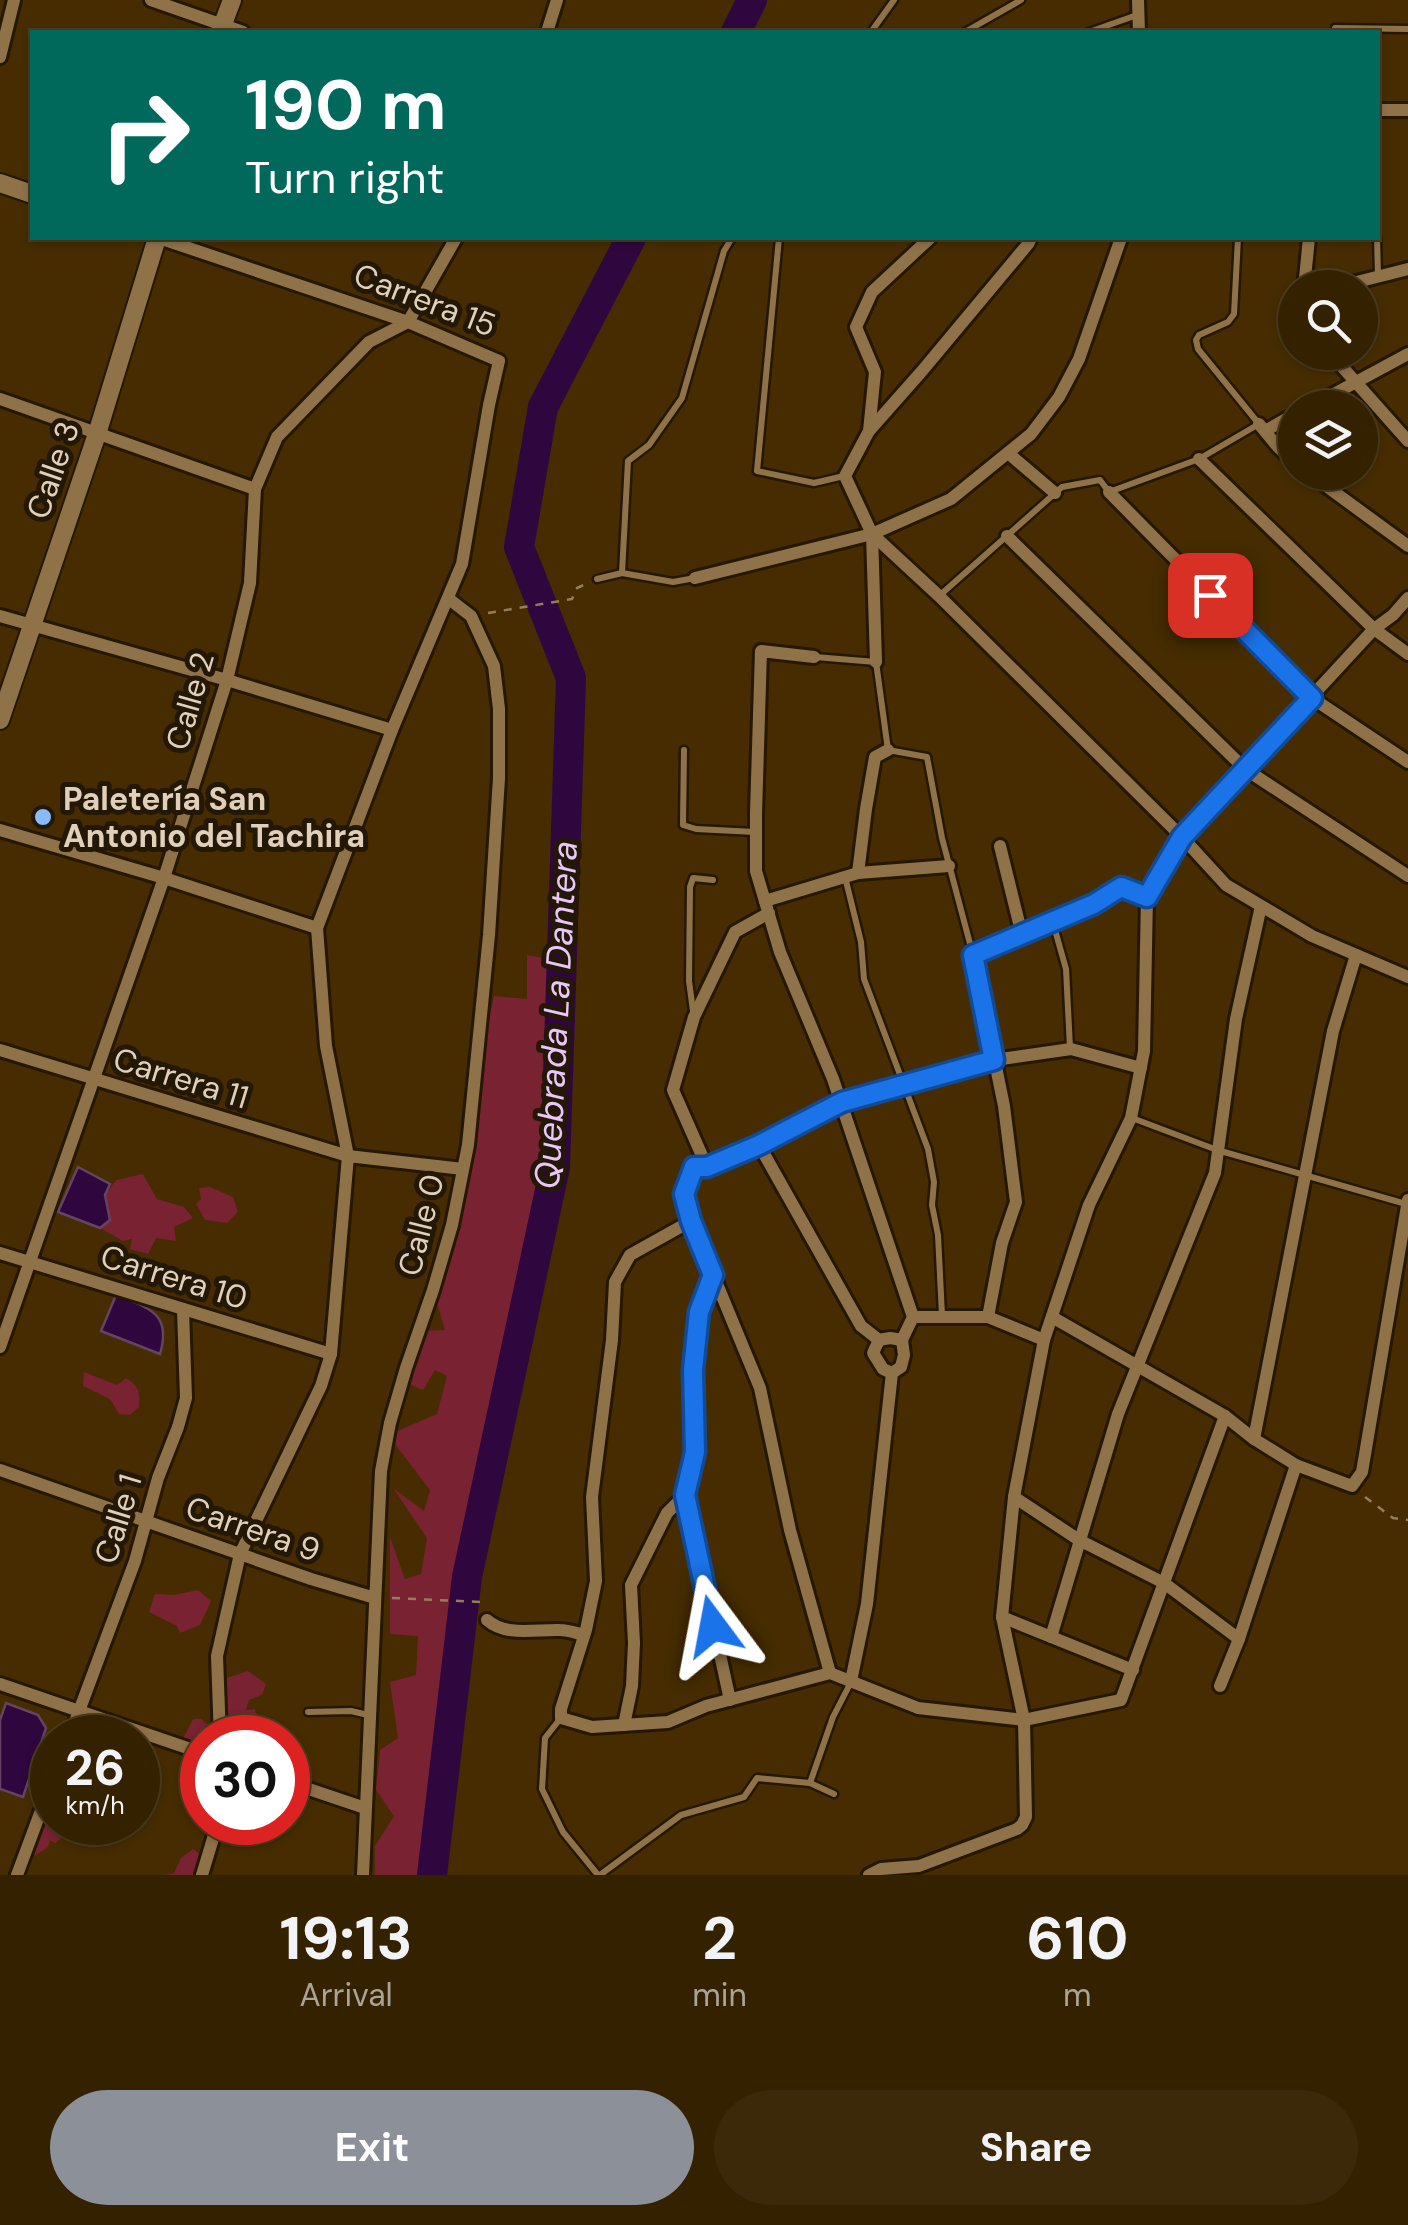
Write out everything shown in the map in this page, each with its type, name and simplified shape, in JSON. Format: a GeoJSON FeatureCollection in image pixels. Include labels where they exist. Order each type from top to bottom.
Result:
{"type":"FeatureCollection","features":[{"type":"Feature","properties":{"kind":"street"},"geometry":{"type":"LineString","coordinates":[[0,57],[14,0]]}},
{"type":"Feature","properties":{"kind":"street"},"geometry":{"type":"LineString","coordinates":[[151,0],[221,29],[232,0]]}},
{"type":"Feature","properties":{"kind":"street"},"geometry":{"type":"LineString","coordinates":[[548,30],[558,0]]}},
{"type":"Feature","properties":{"kind":"street"},"geometry":{"type":"LineString","coordinates":[[1138,30],[1140,4]]}},
{"type":"Feature","properties":{"kind":"street"},"geometry":{"type":"LineString","coordinates":[[1380,110],[1408,110]]}},
{"type":"Feature","properties":{"kind":"street"},"geometry":{"type":"LineString","coordinates":[[0,183],[30,193]]}},
{"type":"Feature","properties":{"kind":"street","name":"Calle 3"},"geometry":{"type":"LineString","coordinates":[[0,720],[97,434],[157,240]]}},
{"type":"Feature","properties":{"kind":"street","name":"Carrera 15"},"geometry":{"type":"LineString","coordinates":[[164,240],[408,322],[499,361],[462,564],[448,599]]}},
{"type":"Feature","properties":{"kind":"street"},"geometry":{"type":"LineString","coordinates":[[408,322],[455,240]]}},
{"type":"Feature","properties":{"kind":"street"},"geometry":{"type":"LineString","coordinates":[[869,431],[874,372],[856,327],[872,292],[928,240]]}},
{"type":"Feature","properties":{"kind":"street"},"geometry":{"type":"LineString","coordinates":[[1030,240],[869,431],[845,476],[872,534],[940,596],[1226,885],[1312,936],[1408,977]]}},
{"type":"Feature","properties":{"kind":"street"},"geometry":{"type":"LineString","coordinates":[[695,578],[872,534],[951,499],[1032,434],[1059,397],[1079,359],[1120,240]]}},
{"type":"Feature","properties":{"kind":"street"},"geometry":{"type":"LineString","coordinates":[[1306,270],[1309,240]]}},
{"type":"Feature","properties":{"kind":"street"},"geometry":{"type":"LineString","coordinates":[[1378,276],[1408,269]]}},
{"type":"Feature","properties":{"kind":"street","name":"Calle 2"},"geometry":{"type":"LineString","coordinates":[[0,1347],[164,878],[227,680],[250,583],[255,489],[277,437],[369,342],[408,322]]}},
{"type":"Feature","properties":{"kind":"street"},"geometry":{"type":"LineString","coordinates":[[1341,390],[1408,354]]}},
{"type":"Feature","properties":{"kind":"street"},"geometry":{"type":"LineString","coordinates":[[1345,370],[1408,442]]}},
{"type":"Feature","properties":{"kind":"street"},"geometry":{"type":"LineString","coordinates":[[0,399],[255,489]]}},
{"type":"Feature","properties":{"kind":"street"},"geometry":{"type":"LineString","coordinates":[[1278,421],[1262,427],[1278,444]]}},
{"type":"Feature","properties":{"kind":"street"},"geometry":{"type":"LineString","coordinates":[[1008,453],[1055,493]]}},
{"type":"Feature","properties":{"kind":"street"},"geometry":{"type":"LineString","coordinates":[[1199,459],[1374,629],[1408,654]]}},
{"type":"Feature","properties":{"kind":"street"},"geometry":{"type":"LineString","coordinates":[[1332,490],[1408,546]]}},
{"type":"Feature","properties":{"kind":"street"},"geometry":{"type":"LineString","coordinates":[[1109,492],[1312,698],[1408,762]]}},
{"type":"Feature","properties":{"kind":"street"},"geometry":{"type":"LineString","coordinates":[[872,534],[876,662]]}},
{"type":"Feature","properties":{"kind":"street"},"geometry":{"type":"LineString","coordinates":[[1006,536],[1245,769],[1408,876]]}},
{"type":"Feature","properties":{"kind":"street"},"geometry":{"type":"LineString","coordinates":[[869,1875],[881,1869],[918,1866],[1017,1829],[1026,1817],[1024,1720],[1002,1617],[1014,1497],[1044,1340],[1089,1206],[1131,1118],[1144,1052],[1147,897],[1182,837],[1374,629],[1408,598]]}},
{"type":"Feature","properties":{"kind":"street"},"geometry":{"type":"LineString","coordinates":[[219,1715],[217,1656],[240,1554],[320,1386],[331,1354],[348,1156],[326,1046],[317,928],[392,730],[448,599]]}},
{"type":"Feature","properties":{"kind":"street","name":"Calle 0"},"geometry":{"type":"LineString","coordinates":[[362,1875],[380,1488],[390,1424],[434,1290],[464,1169],[489,935],[499,778],[499,709],[494,666],[471,616],[448,599]]}},
{"type":"Feature","properties":{"kind":"street"},"geometry":{"type":"LineString","coordinates":[[0,616],[392,730]]}},
{"type":"Feature","properties":{"kind":"street"},"geometry":{"type":"LineString","coordinates":[[814,656],[762,651],[756,871],[780,952],[842,1102],[913,1317],[902,1340],[901,1367],[892,1373]]}},
{"type":"Feature","properties":{"kind":"street"},"geometry":{"type":"LineString","coordinates":[[852,874],[875,757],[888,750]]}},
{"type":"Feature","properties":{"kind":"street"},"geometry":{"type":"LineString","coordinates":[[0,830],[317,928]]}},
{"type":"Feature","properties":{"kind":"street"},"geometry":{"type":"LineString","coordinates":[[1000,846],[1022,935]]}},
{"type":"Feature","properties":{"kind":"street"},"geometry":{"type":"LineString","coordinates":[[707,1167],[673,1090],[694,1017],[736,932],[767,907],[852,874],[949,866]]}},
{"type":"Feature","properties":{"kind":"street"},"geometry":{"type":"LineString","coordinates":[[1051,1636],[1118,1414],[1215,1173],[1236,1019],[1261,906]]}},
{"type":"Feature","properties":{"kind":"street"},"geometry":{"type":"LineString","coordinates":[[973,955],[1004,1106],[1016,1202],[1002,1243],[988,1317]]}},
{"type":"Feature","properties":{"kind":"street"},"geometry":{"type":"LineString","coordinates":[[1254,1439],[1333,1031],[1356,955]]}},
{"type":"Feature","properties":{"kind":"street","name":"Carrera 11"},"geometry":{"type":"LineString","coordinates":[[0,1050],[348,1156],[464,1169]]}},
{"type":"Feature","properties":{"kind":"street"},"geometry":{"type":"LineString","coordinates":[[830,1673],[790,1530],[760,1388],[691,1221],[684,1194],[694,1167],[707,1167],[759,1145],[842,1102],[994,1060],[1070,1050],[1141,1068]]}},
{"type":"Feature","properties":{"kind":"street"},"geometry":{"type":"LineString","coordinates":[[759,1145],[862,1326],[878,1340]]}},
{"type":"Feature","properties":{"kind":"street"},"geometry":{"type":"LineString","coordinates":[[1052,1317],[1224,1416],[1296,1465],[1352,1486],[1362,1472],[1408,1203]]}},
{"type":"Feature","properties":{"kind":"street"},"geometry":{"type":"LineString","coordinates":[[691,1221],[630,1255],[615,1282],[612,1340],[592,1498],[596,1581],[561,1718],[592,1727],[668,1722],[706,1706],[830,1673],[918,1708],[1024,1720],[1122,1700],[1224,1416]]}},
{"type":"Feature","properties":{"kind":"street","name":"Carrera 10"},"geometry":{"type":"LineString","coordinates":[[0,1253],[331,1354]]}},
{"type":"Feature","properties":{"kind":"street"},"geometry":{"type":"LineString","coordinates":[[713,1275],[699,1312],[693,1370],[695,1452],[685,1495],[730,1700]]}},
{"type":"Feature","properties":{"kind":"street","name":"Calle 1"},"geometry":{"type":"LineString","coordinates":[[77,1715],[135,1562],[186,1398],[183,1310]]}},
{"type":"Feature","properties":{"kind":"street"},"geometry":{"type":"LineString","coordinates":[[913,1317],[988,1317],[1044,1340]]}},
{"type":"Feature","properties":{"kind":"street"},"geometry":{"type":"LineString","coordinates":[[878,1340],[902,1340]]}},
{"type":"Feature","properties":{"kind":"street"},"geometry":{"type":"LineString","coordinates":[[878,1340],[873,1353],[883,1369],[892,1373]]}},
{"type":"Feature","properties":{"kind":"street"},"geometry":{"type":"LineString","coordinates":[[851,1681],[867,1604],[892,1373]]}},
{"type":"Feature","properties":{"kind":"street"},"geometry":{"type":"LineString","coordinates":[[1220,1686],[1296,1465]]}},
{"type":"Feature","properties":{"kind":"street","name":"Carrera 9"},"geometry":{"type":"LineString","coordinates":[[0,1470],[376,1598]]}},
{"type":"Feature","properties":{"kind":"street"},"geometry":{"type":"LineString","coordinates":[[624,1725],[632,1686],[631,1585],[667,1513],[685,1495]]}},
{"type":"Feature","properties":{"kind":"street"},"geometry":{"type":"LineString","coordinates":[[1014,1497],[1080,1540],[1164,1583],[1239,1639]]}},
{"type":"Feature","properties":{"kind":"street"},"geometry":{"type":"LineString","coordinates":[[1002,1617],[1134,1670]]}},
{"type":"Feature","properties":{"kind":"street"},"geometry":{"type":"LineString","coordinates":[[487,1620],[500,1628],[564,1630],[584,1635]]}},
{"type":"Feature","properties":{"kind":"street"},"geometry":{"type":"LineString","coordinates":[[0,1684],[180,1746]]}},
{"type":"Feature","properties":{"kind":"street"},"geometry":{"type":"LineString","coordinates":[[310,1789],[365,1808]]}},
{"type":"Feature","properties":{"kind":"street"},"geometry":{"type":"LineString","coordinates":[[17,1875],[30,1840]]}},
{"type":"Feature","properties":{"kind":"street"},"geometry":{"type":"LineString","coordinates":[[202,1875],[211,1845]]}},
{"type":"Feature","properties":{"kind":"lane"},"geometry":{"type":"LineString","coordinates":[[873,30],[894,0]]}},
{"type":"Feature","properties":{"kind":"lane"},"geometry":{"type":"LineString","coordinates":[[968,30],[1020,0]]}},
{"type":"Feature","properties":{"kind":"lane"},"geometry":{"type":"LineString","coordinates":[[1092,30],[1140,4]]}},
{"type":"Feature","properties":{"kind":"lane"},"geometry":{"type":"LineString","coordinates":[[1335,30],[1408,29]]}},
{"type":"Feature","properties":{"kind":"lane"},"geometry":{"type":"LineString","coordinates":[[622,573],[628,461],[649,445],[682,398],[724,252],[731,240]]}},
{"type":"Feature","properties":{"kind":"lane"},"geometry":{"type":"LineString","coordinates":[[779,240],[757,472],[814,483],[845,476]]}},
{"type":"Feature","properties":{"kind":"lane"},"geometry":{"type":"LineString","coordinates":[[940,596],[1062,486],[1100,480],[1109,492],[1199,459],[1262,427],[1198,349],[1196,340],[1228,322],[1234,314],[1238,240]]}},
{"type":"Feature","properties":{"kind":"lane"},"geometry":{"type":"LineString","coordinates":[[1377,240],[1378,270]]}},
{"type":"Feature","properties":{"kind":"lane"},"geometry":{"type":"LineString","coordinates":[[597,578],[622,573],[673,582],[695,578]]}},
{"type":"Feature","properties":{"kind":"lane"},"geometry":{"type":"LineString","coordinates":[[814,656],[876,662],[888,750],[927,757],[949,866],[973,955],[1094,904],[1121,887],[1147,897]]}},
{"type":"Feature","properties":{"kind":"lane"},"geometry":{"type":"LineString","coordinates":[[684,750],[683,825],[696,830],[756,832]]}},
{"type":"Feature","properties":{"kind":"lane"},"geometry":{"type":"LineString","coordinates":[[852,874],[864,979],[928,1150],[934,1182],[932,1205],[938,1234],[942,1317]]}},
{"type":"Feature","properties":{"kind":"lane"},"geometry":{"type":"LineString","coordinates":[[694,1017],[689,981],[690,886],[693,878],[713,880]]}},
{"type":"Feature","properties":{"kind":"lane"},"geometry":{"type":"LineString","coordinates":[[1053,922],[1066,969],[1070,1050]]}},
{"type":"Feature","properties":{"kind":"lane"},"geometry":{"type":"LineString","coordinates":[[1131,1118],[1218,1150],[1408,1203]]}},
{"type":"Feature","properties":{"kind":"lane"},"geometry":{"type":"LineString","coordinates":[[810,1783],[833,1717],[851,1681]]}},
{"type":"Feature","properties":{"kind":"lane"},"geometry":{"type":"LineString","coordinates":[[308,1712],[351,1711],[370,1715]]}},
{"type":"Feature","properties":{"kind":"lane"},"geometry":{"type":"LineString","coordinates":[[561,1718],[545,1738],[542,1789],[563,1832],[599,1875],[681,1815],[744,1797],[757,1778],[810,1783],[834,1794]]}},
{"type":"Feature","properties":{"kind":"path"},"geometry":{"type":"LineString","coordinates":[[471,616],[572,599],[578,588],[597,578]]}},
{"type":"Feature","properties":{"kind":"path"},"geometry":{"type":"LineString","coordinates":[[1352,1486],[1392,1518],[1408,1520]]}},
{"type":"Feature","properties":{"kind":"path"},"geometry":{"type":"LineString","coordinates":[[376,1598],[482,1602],[487,1620]]}},
{"type":"Feature","properties":{"kind":"shaded area"},"geometry":{"type":"Polygon","coordinates":[[[527,955],[548,959],[555,1167],[467,1576],[440,1875],[375,1875],[375,1846],[394,1816],[376,1790],[380,1750],[398,1738],[390,1682],[416,1675],[418,1636],[390,1634],[390,1537],[405,1579],[421,1574],[427,1538],[393,1488],[424,1511],[430,1490],[388,1435],[437,1414],[447,1376],[435,1370],[423,1390],[402,1381],[419,1331],[445,1330],[433,1290],[494,996],[527,999],[527,955]]]}},
{"type":"Feature","properties":{"kind":"shaded area"},"geometry":{"type":"Polygon","coordinates":[[[78,1167],[110,1184],[105,1195],[110,1220],[100,1228],[58,1212],[78,1167]]]}},
{"type":"Feature","properties":{"kind":"shaded area"},"geometry":{"type":"Polygon","coordinates":[[[143,1174],[157,1199],[184,1207],[193,1218],[174,1227],[176,1241],[156,1238],[148,1254],[130,1249],[132,1239],[123,1241],[100,1228],[110,1220],[105,1195],[116,1180],[143,1174]]]}},
{"type":"Feature","properties":{"kind":"shaded area"},"geometry":{"type":"Polygon","coordinates":[[[210,1187],[233,1197],[238,1212],[227,1223],[205,1220],[196,1204],[201,1199],[199,1188],[210,1187]]]}},
{"type":"Feature","properties":{"kind":"shaded area"},"geometry":{"type":"Polygon","coordinates":[[[116,1295],[155,1314],[163,1329],[160,1354],[101,1331],[116,1295]]]}},
{"type":"Feature","properties":{"kind":"shaded area"},"geometry":{"type":"Polygon","coordinates":[[[84,1372],[117,1385],[126,1378],[138,1390],[139,1407],[130,1415],[119,1414],[110,1399],[83,1386],[84,1372]]]}},
{"type":"Feature","properties":{"kind":"shaded area"},"geometry":{"type":"Polygon","coordinates":[[[198,1590],[211,1601],[200,1625],[180,1633],[177,1626],[149,1612],[155,1594],[198,1590]]]}},
{"type":"Feature","properties":{"kind":"shaded area"},"geometry":{"type":"Polygon","coordinates":[[[248,1671],[266,1684],[262,1695],[249,1700],[246,1710],[255,1709],[256,1715],[220,1715],[223,1679],[248,1671]]]}},
{"type":"Feature","properties":{"kind":"shaded area"},"geometry":{"type":"Polygon","coordinates":[[[6,1703],[38,1715],[30,1715],[30,1776],[23,1797],[0,1789],[0,1720],[6,1703]]]}},
{"type":"Feature","properties":{"kind":"shaded area"},"geometry":{"type":"Polygon","coordinates":[[[30,1836],[30,1845],[49,1845],[36,1855],[27,1851],[30,1836]]]}},
{"type":"Feature","properties":{"kind":"shaded area"},"geometry":{"type":"Polygon","coordinates":[[[193,1849],[206,1858],[200,1875],[165,1875],[174,1873],[181,1858],[193,1849]]]}},
{"type":"Feature","properties":{"kind":"waterway","name":"Quebrada La Dantera"},"geometry":{"type":"LineString","coordinates":[[737,30],[752,0]]}},
{"type":"Feature","properties":{"kind":"waterway","name":"Quebrada La Dantera"},"geometry":{"type":"LineString","coordinates":[[432,1875],[467,1577],[555,1167],[571,678],[519,547],[543,407],[630,240]]}},
{"type":"Feature","properties":{"kind":"place","name":"Paletería San Antonio del Tachira"},"geometry":{"type":"Point","coordinates":[43,817]}},
{"type":"Feature","properties":{"kind":"route"},"geometry":{"type":"LineString","coordinates":[[713,1626],[685,1495],[695,1452],[693,1370],[699,1312],[713,1275],[684,1194],[694,1167],[707,1167],[759,1145],[842,1102],[994,1060],[973,955],[1094,904],[1121,887],[1147,897],[1182,837],[1312,698],[1210,595]]}}]}
